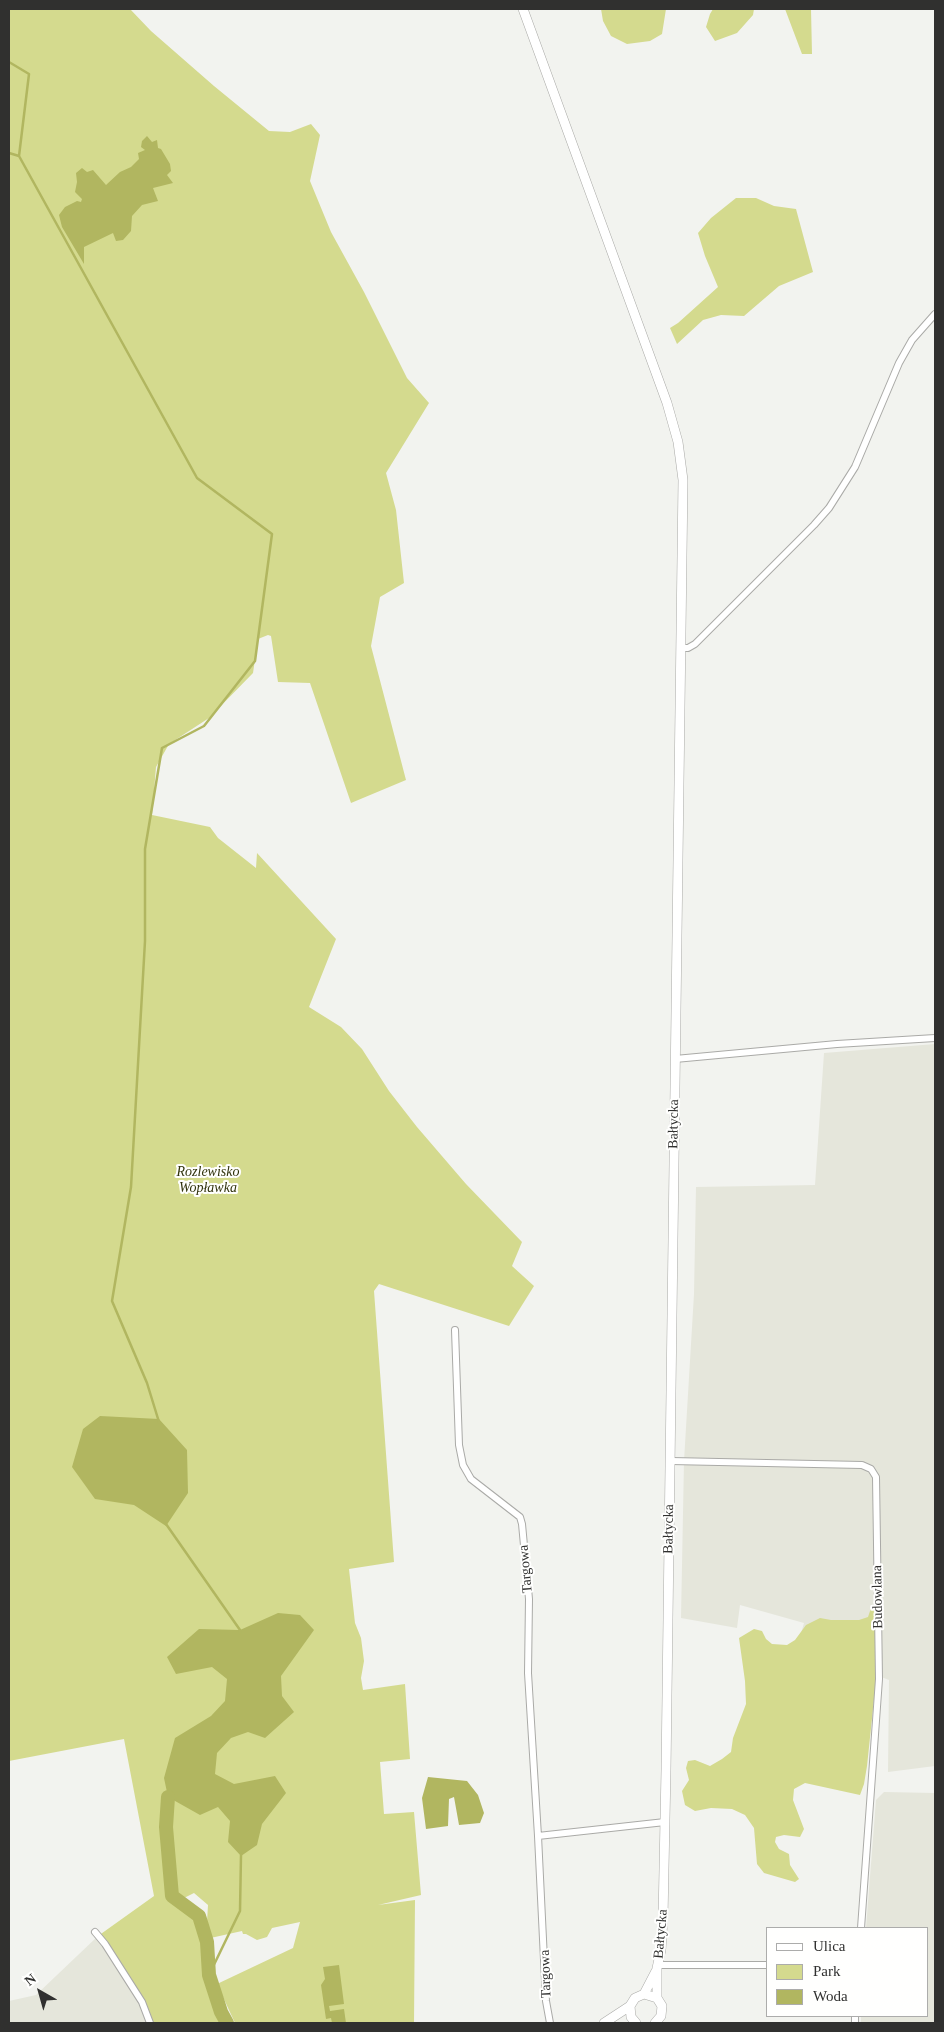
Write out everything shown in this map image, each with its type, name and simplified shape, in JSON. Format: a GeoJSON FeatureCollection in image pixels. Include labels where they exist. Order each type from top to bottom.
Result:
{"type":"FeatureCollection","features":[{"type":"Feature","properties":{"kind":"main road","name":"Bałtycka"},"geometry":{"type":"LineString","coordinates":[[523,9],[663,394],[678,442],[683,480],[663,1918],[657,1998],[662,2006],[662,2011],[655,2023]]}},
{"type":"Feature","properties":{"kind":"main road","name":"Bałtycka"},"geometry":{"type":"LineString","coordinates":[[644,1994],[658,1966]]}},
{"type":"Feature","properties":{"kind":"main road"},"geometry":{"type":"LineString","coordinates":[[604,2023],[630,2006],[635,1998],[644,1994],[657,1998]]}},
{"type":"Feature","properties":{"kind":"main road"},"geometry":{"type":"LineString","coordinates":[[622,2023],[634,2022],[630,2013],[630,2006]]}},
{"type":"Feature","properties":{"kind":"street"},"geometry":{"type":"LineString","coordinates":[[682,648],[688,648],[695,644],[829,508],[855,467],[899,362],[912,340],[935,314]]}},
{"type":"Feature","properties":{"kind":"street"},"geometry":{"type":"LineString","coordinates":[[675,1059],[838,1044],[935,1038]]}},
{"type":"Feature","properties":{"kind":"street","name":"Targowa"},"geometry":{"type":"LineString","coordinates":[[454,1330],[459,1445],[462,1465],[471,1479],[520,1518],[522,1524],[529,1599],[528,1673],[541,1858],[546,2001],[550,2023]]}},
{"type":"Feature","properties":{"kind":"street","name":"Budowlana"},"geometry":{"type":"LineString","coordinates":[[670,1461],[862,1465],[871,1469],[876,1477],[880,1678],[861,1927]]}},
{"type":"Feature","properties":{"kind":"street"},"geometry":{"type":"LineString","coordinates":[[538,1836],[664,1822]]}},
{"type":"Feature","properties":{"kind":"street"},"geometry":{"type":"LineString","coordinates":[[95,1932],[142,2002],[150,2023]]}},
{"type":"Feature","properties":{"kind":"street"},"geometry":{"type":"LineString","coordinates":[[658,1966],[766,1965]]}},
{"type":"Feature","properties":{"kind":"shaded area"},"geometry":{"type":"Polygon","coordinates":[[[935,1044],[935,1766],[888,1772],[889,1680],[798,1644],[804,1623],[740,1605],[737,1628],[681,1618],[684,1461],[694,1294],[696,1187],[815,1185],[824,1053],[935,1044]]]}},
{"type":"Feature","properties":{"kind":"shaded area"},"geometry":{"type":"Polygon","coordinates":[[[884,1792],[935,1793],[935,2023],[861,2023],[861,2017],[929,2017],[929,1927],[866,1927],[876,1800],[884,1792]]]}},
{"type":"Feature","properties":{"kind":"shaded area"},"geometry":{"type":"Polygon","coordinates":[[[98,1936],[151,2023],[9,2023],[9,2001],[36,1995],[98,1936]]]}},
{"type":"Feature","properties":{"kind":"green space","name":"Rozlewisko Wopławka"},"geometry":{"type":"Polygon","coordinates":[[[9,9],[130,9],[151,31],[269,131],[290,132],[311,124],[320,135],[310,181],[331,232],[364,292],[407,378],[429,403],[386,473],[396,510],[404,583],[380,597],[371,646],[406,780],[351,803],[310,683],[278,682],[271,636],[268,635],[258,639],[253,673],[209,718],[169,744],[156,767],[152,815],[210,827],[218,838],[256,868],[257,853],[336,939],[309,1007],[341,1027],[362,1049],[389,1091],[417,1127],[466,1184],[522,1242],[512,1266],[534,1286],[509,1326],[379,1284],[374,1291],[394,1562],[349,1569],[355,1623],[361,1638],[364,1661],[361,1678],[363,1690],[405,1684],[410,1759],[380,1762],[384,1814],[414,1812],[421,1895],[378,1905],[415,1900],[414,2023],[235,2023],[217,1984],[293,1948],[300,1922],[272,1928],[267,1937],[257,1940],[243,1934],[242,1931],[206,1939],[209,1975],[221,2012],[227,2023],[151,2023],[98,1936],[154,1896],[124,1739],[9,1761],[9,9]],[[194,1893],[178,1901],[199,1916],[206,1939],[208,1905],[194,1893]]]}},
{"type":"Feature","properties":{"kind":"green space"},"geometry":{"type":"Polygon","coordinates":[[[601,9],[666,9],[662,34],[650,41],[627,44],[611,36],[603,21],[601,9]]]}},
{"type":"Feature","properties":{"kind":"green space"},"geometry":{"type":"Polygon","coordinates":[[[713,9],[754,9],[753,15],[737,33],[715,41],[706,27],[713,9]]]}},
{"type":"Feature","properties":{"kind":"green space"},"geometry":{"type":"Polygon","coordinates":[[[785,9],[811,9],[812,54],[802,54],[785,9]]]}},
{"type":"Feature","properties":{"kind":"green space"},"geometry":{"type":"Polygon","coordinates":[[[736,198],[756,198],[774,206],[796,209],[813,272],[779,286],[744,316],[721,315],[703,320],[677,344],[670,328],[718,287],[698,233],[711,218],[736,198]]]}},
{"type":"Feature","properties":{"kind":"green space"},"geometry":{"type":"Polygon","coordinates":[[[877,1607],[877,1671],[867,1766],[860,1795],[805,1783],[794,1789],[793,1800],[804,1829],[800,1837],[784,1835],[776,1837],[775,1842],[779,1849],[789,1854],[790,1865],[799,1879],[795,1882],[764,1873],[757,1864],[754,1828],[745,1815],[732,1809],[711,1808],[695,1811],[685,1805],[682,1791],[689,1780],[686,1768],[688,1761],[695,1760],[710,1766],[731,1752],[733,1738],[746,1704],[739,1638],[754,1629],[762,1631],[766,1639],[772,1644],[787,1645],[795,1640],[806,1625],[820,1618],[859,1620],[868,1617],[871,1608],[877,1607]]]}},
{"type":"Feature","properties":{"kind":"water"},"geometry":{"type":"Polygon","coordinates":[[[147,136],[152,142],[157,140],[158,148],[161,149],[170,164],[171,171],[167,175],[173,183],[153,188],[158,201],[142,205],[132,216],[131,231],[123,240],[116,241],[113,233],[84,247],[84,264],[62,227],[59,215],[65,207],[77,201],[81,202],[82,199],[75,192],[76,173],[82,168],[87,172],[93,170],[106,185],[120,172],[131,167],[139,159],[138,153],[145,150],[141,147],[142,141],[147,136]]]}},
{"type":"Feature","properties":{"kind":"water"},"geometry":{"type":"Polygon","coordinates":[[[100,1416],[159,1419],[187,1450],[188,1493],[166,1526],[134,1505],[95,1499],[72,1467],[83,1429],[100,1416]]]}},
{"type":"Feature","properties":{"kind":"water"},"geometry":{"type":"Polygon","coordinates":[[[278,1613],[300,1615],[314,1630],[281,1676],[282,1696],[294,1712],[265,1738],[248,1732],[231,1738],[217,1753],[215,1774],[234,1784],[275,1776],[286,1793],[262,1824],[257,1845],[241,1856],[228,1842],[230,1821],[218,1807],[200,1815],[168,1797],[164,1778],[175,1738],[211,1716],[225,1701],[227,1679],[212,1667],[176,1674],[167,1657],[199,1629],[240,1630],[278,1613]]]}},
{"type":"Feature","properties":{"kind":"water"},"geometry":{"type":"Polygon","coordinates":[[[428,1777],[467,1781],[478,1795],[484,1813],[480,1823],[459,1825],[454,1797],[449,1799],[448,1826],[426,1829],[422,1798],[428,1777]]]}},
{"type":"Feature","properties":{"kind":"water"},"geometry":{"type":"Polygon","coordinates":[[[339,1965],[344,2004],[329,2006],[330,2011],[344,2009],[346,2023],[332,2023],[331,2018],[326,2019],[321,1985],[325,1979],[323,1967],[339,1965]]]}},
{"type":"Feature","properties":{"kind":"waterway"},"geometry":{"type":"LineString","coordinates":[[9,62],[29,74],[19,156]]}},
{"type":"Feature","properties":{"kind":"waterway"},"geometry":{"type":"LineString","coordinates":[[9,153],[19,156],[197,478],[272,534],[255,661],[204,726],[162,748],[145,849],[145,941],[131,1187],[112,1301],[147,1383],[159,1422]]}},
{"type":"Feature","properties":{"kind":"waterway"},"geometry":{"type":"LineString","coordinates":[[166,1524],[240,1630],[240,1633]]}},
{"type":"Feature","properties":{"kind":"waterway"},"geometry":{"type":"LineString","coordinates":[[168,1797],[166,1827],[172,1896],[199,1916],[207,1942],[209,1975],[221,2012],[227,2023]]}},
{"type":"Feature","properties":{"kind":"waterway"},"geometry":{"type":"LineString","coordinates":[[209,1975],[240,1911],[241,1855]]}}]}
